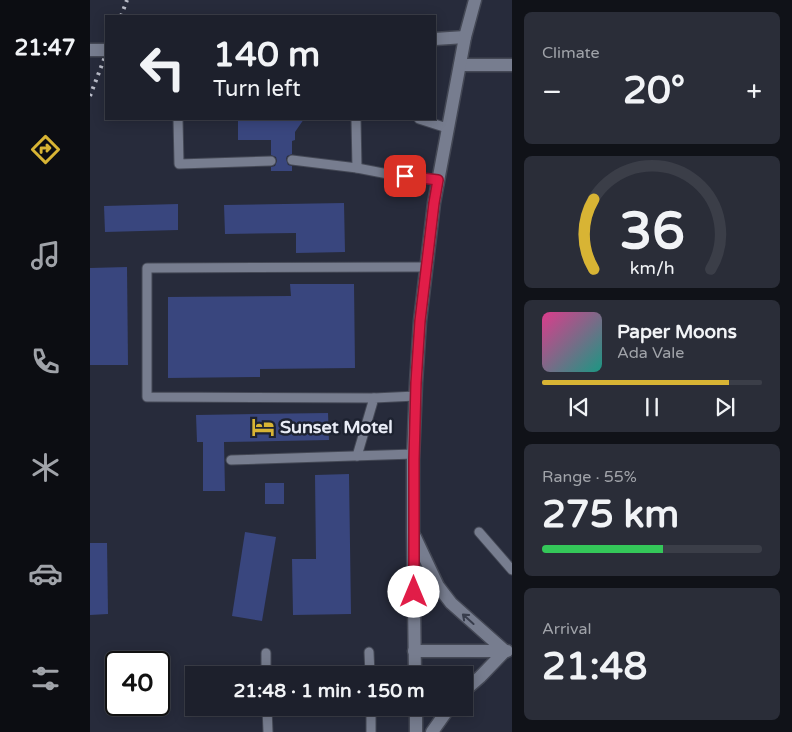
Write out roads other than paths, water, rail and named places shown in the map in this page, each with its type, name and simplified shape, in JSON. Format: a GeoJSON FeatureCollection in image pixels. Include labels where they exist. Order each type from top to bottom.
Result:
{"type":"FeatureCollection","features":[{"type":"Feature","properties":{"kind":"street"},"geometry":{"type":"LineString","coordinates":[[415,666],[414,454],[420,321],[434,203],[465,37],[475,0]]}},
{"type":"Feature","properties":{"kind":"street"},"geometry":{"type":"LineString","coordinates":[[436,39],[465,37]]}},
{"type":"Feature","properties":{"kind":"street"},"geometry":{"type":"LineString","coordinates":[[90,50],[105,50]]}},
{"type":"Feature","properties":{"kind":"street"},"geometry":{"type":"LineString","coordinates":[[460,65],[512,65]]}},
{"type":"Feature","properties":{"kind":"street"},"geometry":{"type":"LineString","coordinates":[[413,533],[438,586],[451,603],[508,651]]}},
{"type":"Feature","properties":{"kind":"street"},"geometry":{"type":"LineString","coordinates":[[414,651],[508,651]]}},
{"type":"Feature","properties":{"kind":"street"},"geometry":{"type":"LineString","coordinates":[[473,683],[508,651]]}},
{"type":"Feature","properties":{"kind":"street"},"geometry":{"type":"LineString","coordinates":[[416,716],[416,732]]}},
{"type":"Feature","properties":{"kind":"street"},"geometry":{"type":"LineString","coordinates":[[432,732],[443,716]]}},
{"type":"Feature","properties":{"kind":"lane"},"geometry":{"type":"LineString","coordinates":[[178,120],[179,164],[271,161]]}},
{"type":"Feature","properties":{"kind":"lane"},"geometry":{"type":"LineString","coordinates":[[356,120],[356,168]]}},
{"type":"Feature","properties":{"kind":"lane"},"geometry":{"type":"LineString","coordinates":[[422,120],[447,128]]}},
{"type":"Feature","properties":{"kind":"lane"},"geometry":{"type":"LineString","coordinates":[[292,160],[438,180]]}},
{"type":"Feature","properties":{"kind":"lane"},"geometry":{"type":"LineString","coordinates":[[416,396],[374,398],[147,397],[146,268],[426,267]]}},
{"type":"Feature","properties":{"kind":"lane"},"geometry":{"type":"LineString","coordinates":[[357,456],[374,398]]}},
{"type":"Feature","properties":{"kind":"lane"},"geometry":{"type":"LineString","coordinates":[[231,460],[414,454]]}},
{"type":"Feature","properties":{"kind":"lane"},"geometry":{"type":"LineString","coordinates":[[479,532],[512,570]]}},
{"type":"Feature","properties":{"kind":"lane"},"geometry":{"type":"LineString","coordinates":[[369,652],[370,666]]}},
{"type":"Feature","properties":{"kind":"lane"},"geometry":{"type":"LineString","coordinates":[[266,653],[266,666]]}},
{"type":"Feature","properties":{"kind":"lane"},"geometry":{"type":"LineString","coordinates":[[267,716],[268,732]]}},
{"type":"Feature","properties":{"kind":"lane"},"geometry":{"type":"LineString","coordinates":[[371,716],[371,732]]}},
{"type":"Feature","properties":{"kind":"railway"},"geometry":{"type":"LineString","coordinates":[[121,15],[127,0]]}},
{"type":"Feature","properties":{"kind":"railway"},"geometry":{"type":"LineString","coordinates":[[90,96],[105,57]]}},
{"type":"Feature","properties":{"kind":"place","name":"Sunset Motel"},"geometry":{"type":"Point","coordinates":[263,427]}}]}
